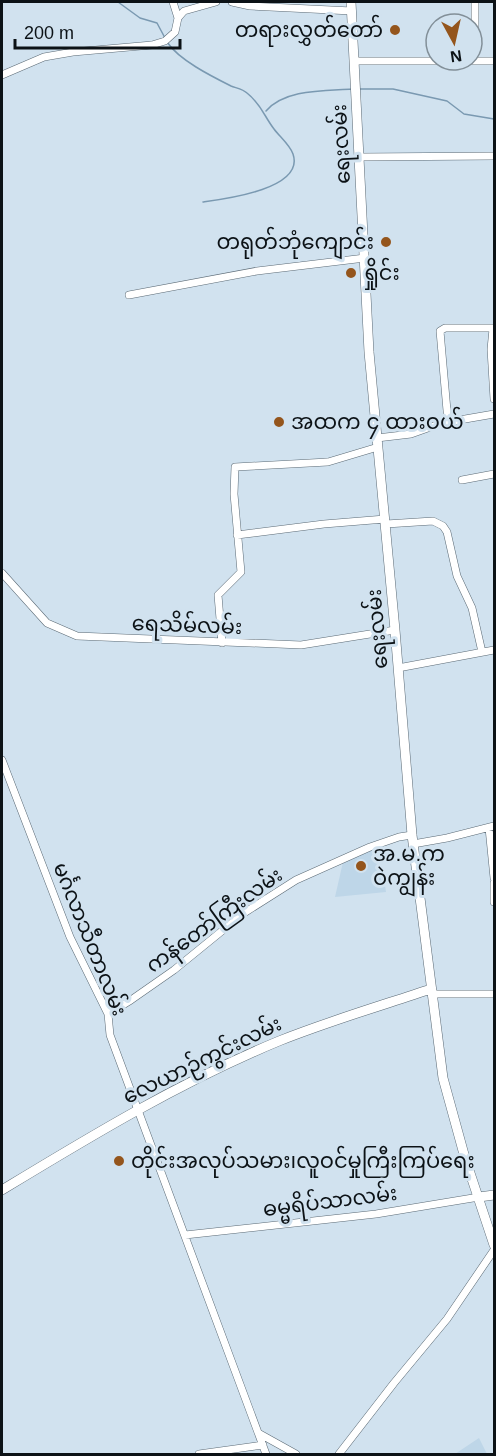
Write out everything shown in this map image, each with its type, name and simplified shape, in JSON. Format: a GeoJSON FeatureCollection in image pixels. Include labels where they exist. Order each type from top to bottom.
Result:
{"type":"FeatureCollection","features":[{"type":"Feature","properties":{"kind":"street"},"geometry":{"type":"LineString","coordinates":[[2,75],[44,57],[143,46],[165,41],[176,32],[178,18],[173,2]]}},
{"type":"Feature","properties":{"kind":"street"},"geometry":{"type":"LineString","coordinates":[[178,18],[184,11],[216,2]]}},
{"type":"Feature","properties":{"kind":"street"},"geometry":{"type":"LineString","coordinates":[[232,2],[250,6],[352,6]]}},
{"type":"Feature","properties":{"kind":"street","name":"ရေးလမ်း"},"geometry":{"type":"LineString","coordinates":[[352,6],[369,352],[386,521],[412,839],[443,1078],[494,1245]]}},
{"type":"Feature","properties":{"kind":"street"},"geometry":{"type":"LineString","coordinates":[[354,61],[424,61]]}},
{"type":"Feature","properties":{"kind":"street"},"geometry":{"type":"LineString","coordinates":[[360,157],[495,156]]}},
{"type":"Feature","properties":{"kind":"street"},"geometry":{"type":"LineString","coordinates":[[129,295],[257,271],[365,258]]}},
{"type":"Feature","properties":{"kind":"street"},"geometry":{"type":"LineString","coordinates":[[448,422],[440,331],[445,328],[494,329],[491,350],[495,399]]}},
{"type":"Feature","properties":{"kind":"street"},"geometry":{"type":"LineString","coordinates":[[222,643],[218,595],[241,572],[234,467],[328,462],[377,443],[448,422],[495,414]]}},
{"type":"Feature","properties":{"kind":"street"},"geometry":{"type":"LineString","coordinates":[[462,480],[495,474]]}},
{"type":"Feature","properties":{"kind":"street"},"geometry":{"type":"LineString","coordinates":[[237,534],[386,521],[433,521],[443,526],[447,532],[457,576],[472,608],[482,652]]}},
{"type":"Feature","properties":{"kind":"street","name":"ရေသိမ်လမ်း"},"geometry":{"type":"LineString","coordinates":[[2,573],[47,622],[76,636],[302,645],[395,630]]}},
{"type":"Feature","properties":{"kind":"street"},"geometry":{"type":"LineString","coordinates":[[398,668],[495,650]]}},
{"type":"Feature","properties":{"kind":"street","name":"မင်္ဂလာသီတာလမ်း"},"geometry":{"type":"LineString","coordinates":[[2,760],[70,938],[108,1014],[110,1035],[137,1111],[159,1163],[266,1455]]}},
{"type":"Feature","properties":{"kind":"street"},"geometry":{"type":"LineString","coordinates":[[492,827],[495,878]]}},
{"type":"Feature","properties":{"kind":"street","name":"ကန်တော်ကြီးလမ်း"},"geometry":{"type":"LineString","coordinates":[[108,1014],[174,970],[244,913],[296,880],[370,847],[399,837],[412,839],[492,827]]}},
{"type":"Feature","properties":{"kind":"street"},"geometry":{"type":"LineString","coordinates":[[494,902],[495,883]]}},
{"type":"Feature","properties":{"kind":"street"},"geometry":{"type":"LineString","coordinates":[[431,992],[495,994]]}},
{"type":"Feature","properties":{"kind":"street","name":"လေယာဉ်ကွင်းလမ်း"},"geometry":{"type":"LineString","coordinates":[[2,1190],[137,1111],[277,1042],[314,1027],[431,992]]}},
{"type":"Feature","properties":{"kind":"street"},"geometry":{"type":"LineString","coordinates":[[479,1197],[495,1196]]}},
{"type":"Feature","properties":{"kind":"street","name":"ဓမ္မရိပ်သာလမ်း"},"geometry":{"type":"LineString","coordinates":[[185,1235],[376,1214],[479,1197]]}},
{"type":"Feature","properties":{"kind":"street"},"geometry":{"type":"LineString","coordinates":[[339,1455],[447,1319],[494,1245]]}},
{"type":"Feature","properties":{"kind":"street"},"geometry":{"type":"LineString","coordinates":[[260,1434],[296,1455]]}},
{"type":"Feature","properties":{"kind":"street"},"geometry":{"type":"LineString","coordinates":[[199,1455],[263,1445]]}},
{"type":"Feature","properties":{"kind":"shaded area"},"geometry":{"type":"Polygon","coordinates":[[[379,846],[386,892],[335,897],[343,862],[379,846]]]}},
{"type":"Feature","properties":{"kind":"shaded area"},"geometry":{"type":"Polygon","coordinates":[[[479,1438],[487,1454],[455,1454],[479,1438]]]}},
{"type":"Feature","properties":{"kind":"waterway"},"geometry":{"type":"LineString","coordinates":[[118,2],[140,18],[157,23],[165,38]]}},
{"type":"Feature","properties":{"kind":"waterway"},"geometry":{"type":"LineString","coordinates":[[167,42],[172,49],[196,67],[231,86],[244,90],[252,97],[293,154],[293,166],[287,176],[276,184],[244,195],[203,202]]}},
{"type":"Feature","properties":{"kind":"waterway"},"geometry":{"type":"LineString","coordinates":[[266,111],[274,104],[294,95],[352,89]]}},
{"type":"Feature","properties":{"kind":"waterway"},"geometry":{"type":"LineString","coordinates":[[359,89],[393,89],[447,101],[464,114],[494,119]]}},
{"type":"Feature","properties":{"kind":"place","name":"တရားလွှတ်တော်"},"geometry":{"type":"Point","coordinates":[395,30]}},
{"type":"Feature","properties":{"kind":"place","name":"တရုတ်ဘုံကျောင်း"},"geometry":{"type":"Point","coordinates":[386,242]}},
{"type":"Feature","properties":{"kind":"place","name":"ရှိုင်း"},"geometry":{"type":"Point","coordinates":[351,273]}},
{"type":"Feature","properties":{"kind":"place","name":"အထက ၄ ထားဝယ်"},"geometry":{"type":"Point","coordinates":[279,422]}},
{"type":"Feature","properties":{"kind":"place","name":"အ.မ.က ဝဲကျွန်း"},"geometry":{"type":"Point","coordinates":[361,866]}},
{"type":"Feature","properties":{"kind":"place","name":"တိုင်းအလုပ်သမား၊လူဝင်မှုကြီးကြပ်ရေး"},"geometry":{"type":"Point","coordinates":[119,1161]}}]}
